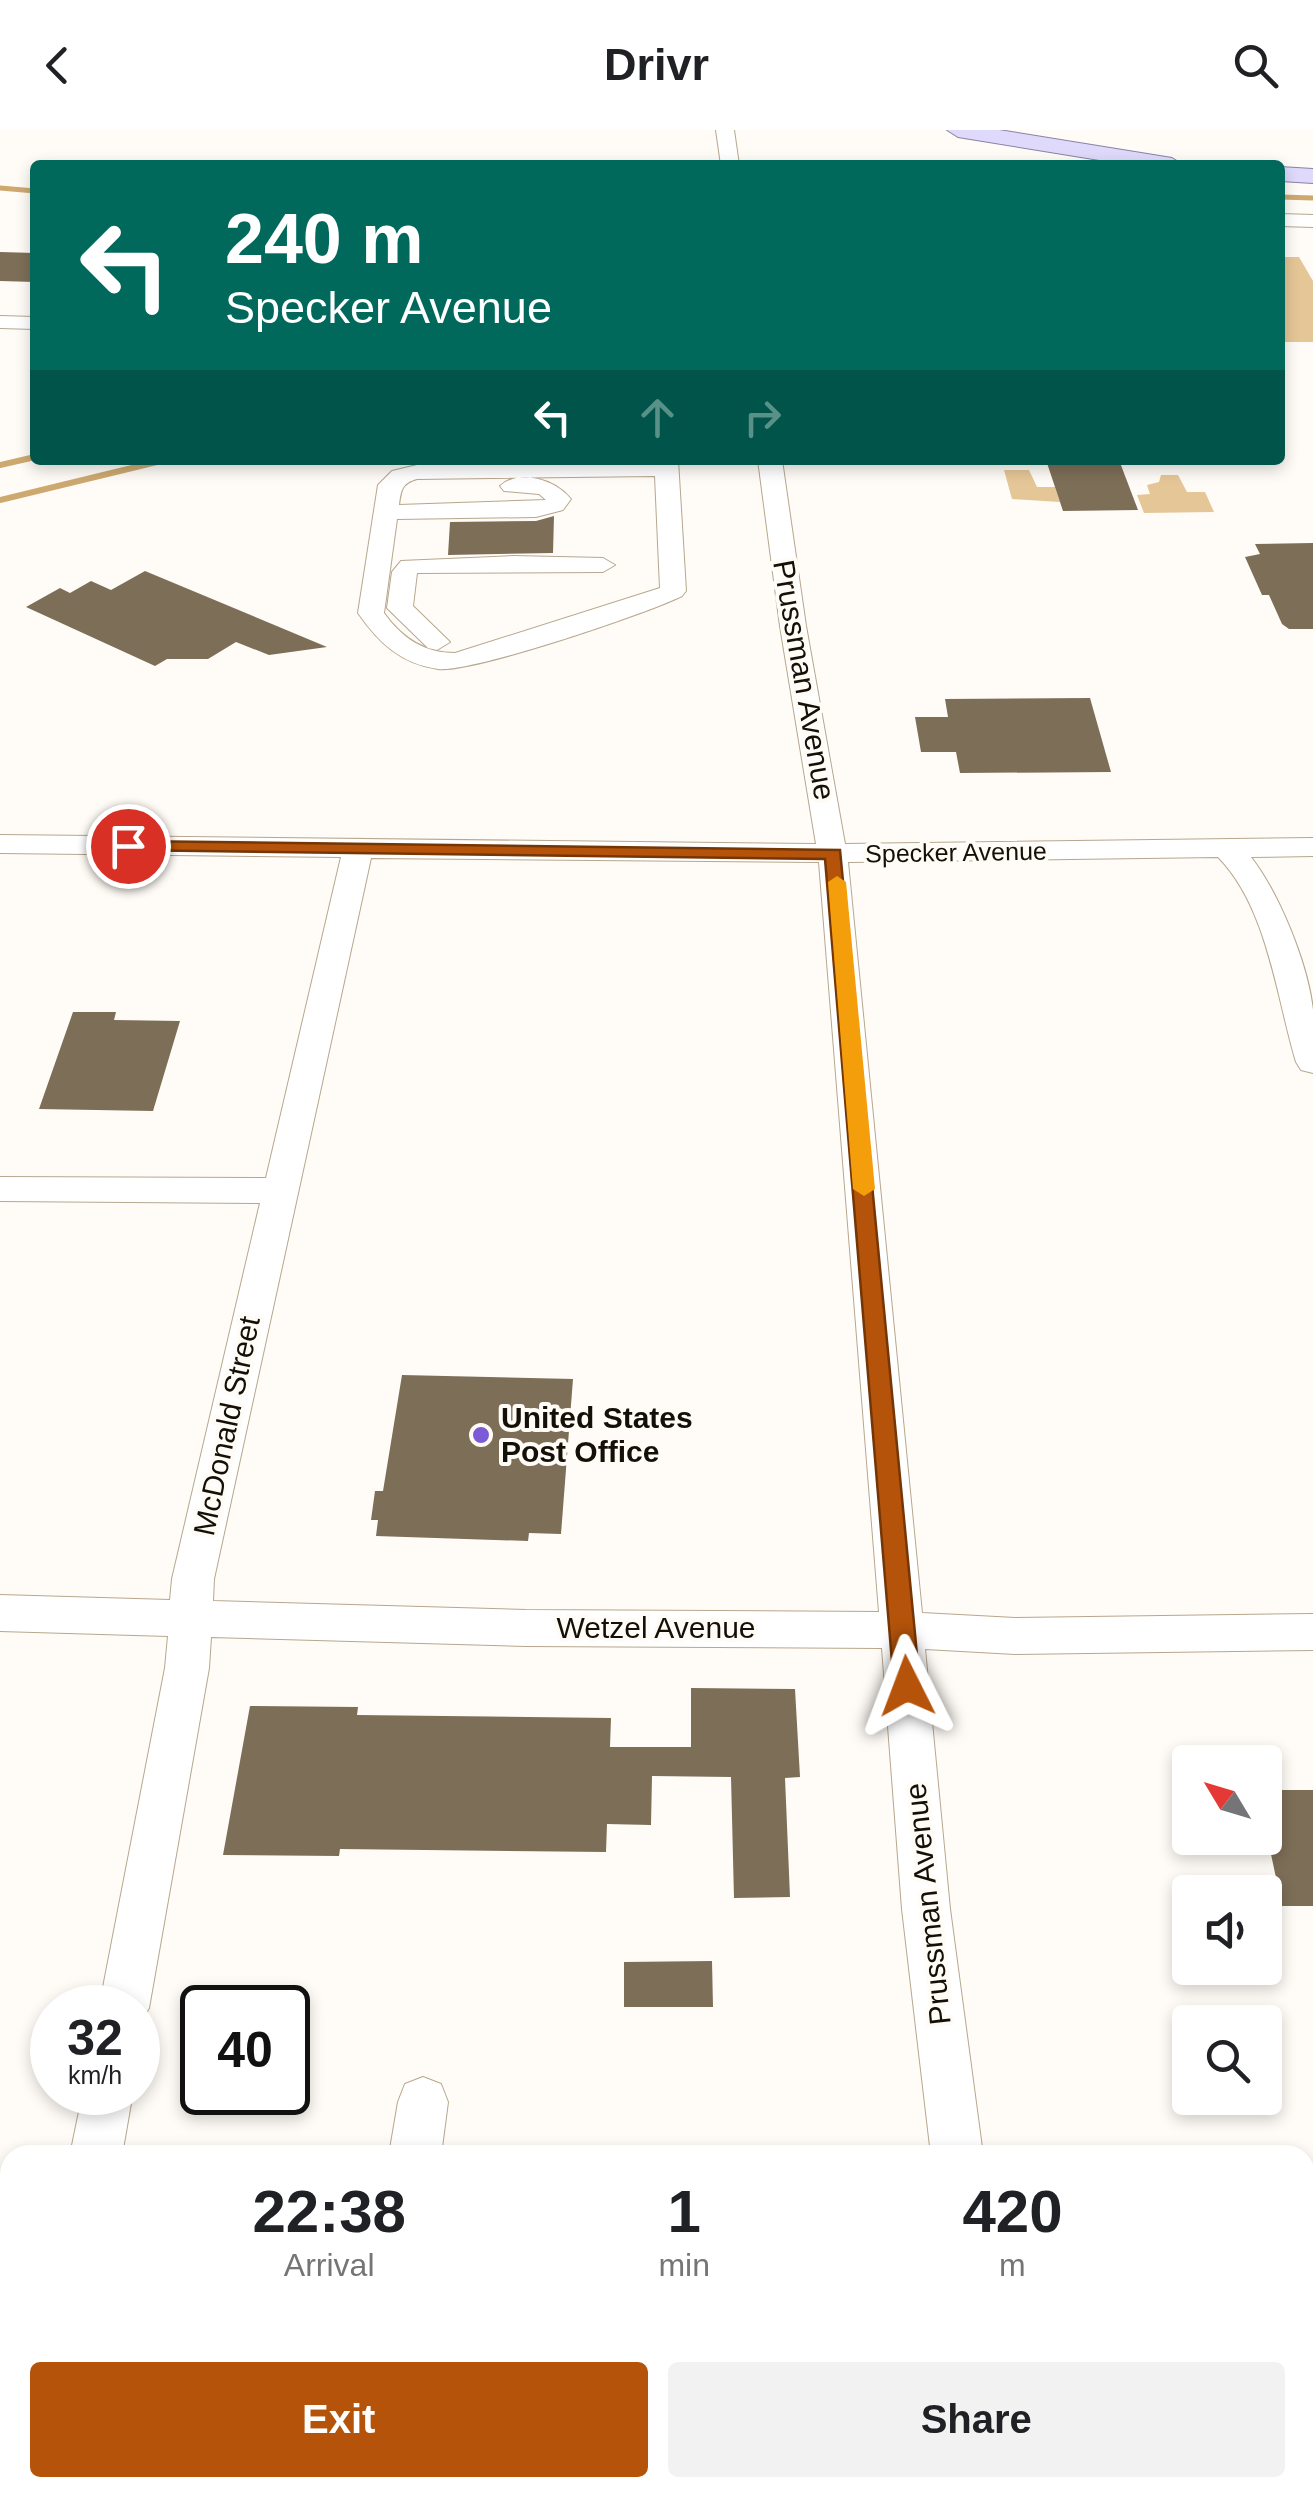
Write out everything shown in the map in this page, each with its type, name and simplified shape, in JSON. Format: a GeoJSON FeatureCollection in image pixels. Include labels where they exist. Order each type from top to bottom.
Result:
{"type":"FeatureCollection","features":[{"type":"Feature","properties":{"kind":"main road"},"geometry":{"type":"LineString","coordinates":[[958,130],[1141,160]]}},
{"type":"Feature","properties":{"kind":"main road"},"geometry":{"type":"LineString","coordinates":[[1285,174],[1313,176]]}},
{"type":"Feature","properties":{"kind":"street"},"geometry":{"type":"LineString","coordinates":[[725,130],[729,160]]}},
{"type":"Feature","properties":{"kind":"street"},"geometry":{"type":"LineString","coordinates":[[1285,220],[1313,220]]}},
{"type":"Feature","properties":{"kind":"street"},"geometry":{"type":"LineString","coordinates":[[0,322],[30,323]]}},
{"type":"Feature","properties":{"kind":"street"},"geometry":{"type":"LineString","coordinates":[[537,465],[400,476],[388,500],[370,606],[374,619],[422,660],[441,664],[470,658],[673,591],[666,465]]}},
{"type":"Feature","properties":{"kind":"street","name":"Prussman Avenue"},"geometry":{"type":"LineString","coordinates":[[771,465],[792,626],[834,854],[926,1909],[956,2145]]}},
{"type":"Feature","properties":{"kind":"street"},"geometry":{"type":"LineString","coordinates":[[538,486],[554,491],[559,499],[555,505],[536,510],[388,500],[538,486]]}},
{"type":"Feature","properties":{"kind":"street"},"geometry":{"type":"LineString","coordinates":[[470,658],[449,653],[400,608],[404,572],[410,566],[603,565]]}},
{"type":"Feature","properties":{"kind":"street","name":"Specker Avenue"},"geometry":{"type":"LineString","coordinates":[[0,844],[834,854],[1313,847]]}},
{"type":"Feature","properties":{"kind":"street","name":"McDonald Street"},"geometry":{"type":"LineString","coordinates":[[128,1985],[193,1620],[193,1579],[358,848]]}},
{"type":"Feature","properties":{"kind":"street"},"geometry":{"type":"LineString","coordinates":[[1226,848],[1248,870],[1282,955],[1313,1062]]}},
{"type":"Feature","properties":{"kind":"street"},"geometry":{"type":"LineString","coordinates":[[0,1188],[278,1190]]}},
{"type":"Feature","properties":{"kind":"street","name":"Wetzel Avenue"},"geometry":{"type":"LineString","coordinates":[[0,1613],[526,1628],[904,1630],[1015,1636],[1313,1632]]}},
{"type":"Feature","properties":{"kind":"street"},"geometry":{"type":"LineString","coordinates":[[417,2145],[423,2102]]}},
{"type":"Feature","properties":{"kind":"street"},"geometry":{"type":"LineString","coordinates":[[98,2145],[104,2115]]}},
{"type":"Feature","properties":{"kind":"shaded area"},"geometry":{"type":"Polygon","coordinates":[[[1285,257],[1299,257],[1313,281],[1313,342],[1285,342],[1285,257]]]}},
{"type":"Feature","properties":{"kind":"shaded area"},"geometry":{"type":"Polygon","coordinates":[[[1004,470],[1029,470],[1037,487],[1055,487],[1060,502],[1012,499],[1004,470]]]}},
{"type":"Feature","properties":{"kind":"shaded area"},"geometry":{"type":"Polygon","coordinates":[[[1161,475],[1178,475],[1187,492],[1205,492],[1214,512],[1144,513],[1137,495],[1150,494],[1147,485],[1159,482],[1161,475]]]}},
{"type":"Feature","properties":{"kind":"building"},"geometry":{"type":"Polygon","coordinates":[[[0,252],[30,253],[30,282],[0,281],[0,252]]]}},
{"type":"Feature","properties":{"kind":"building"},"geometry":{"type":"Polygon","coordinates":[[[1048,465],[1121,465],[1138,510],[1063,511],[1048,465]]]}},
{"type":"Feature","properties":{"kind":"building"},"geometry":{"type":"Polygon","coordinates":[[[554,516],[553,553],[448,555],[450,522],[536,521],[554,516]]]}},
{"type":"Feature","properties":{"kind":"building"},"geometry":{"type":"Polygon","coordinates":[[[1313,543],[1313,629],[1289,629],[1282,624],[1269,595],[1262,595],[1245,557],[1260,554],[1255,544],[1313,543]]]}},
{"type":"Feature","properties":{"kind":"building"},"geometry":{"type":"Polygon","coordinates":[[[145,571],[327,647],[269,655],[236,642],[208,659],[167,659],[155,666],[26,607],[60,588],[70,593],[91,581],[111,590],[145,571]]]}},
{"type":"Feature","properties":{"kind":"building"},"geometry":{"type":"Polygon","coordinates":[[[1090,698],[1111,772],[960,773],[956,752],[921,752],[915,717],[948,717],[945,699],[1090,698]]]}},
{"type":"Feature","properties":{"kind":"building"},"geometry":{"type":"Polygon","coordinates":[[[73,1012],[116,1012],[114,1020],[180,1021],[153,1111],[39,1109],[73,1012]]]}},
{"type":"Feature","properties":{"kind":"building","name":"United States Post Office"},"geometry":{"type":"Polygon","coordinates":[[[402,1375],[573,1379],[561,1534],[529,1533],[528,1541],[376,1536],[378,1520],[371,1520],[375,1491],[383,1491],[402,1375]]]}},
{"type":"Feature","properties":{"kind":"building"},"geometry":{"type":"Polygon","coordinates":[[[691,1688],[795,1689],[800,1777],[785,1778],[790,1897],[734,1898],[731,1777],[652,1776],[651,1825],[607,1824],[606,1852],[340,1849],[339,1856],[223,1855],[250,1706],[358,1707],[357,1715],[611,1718],[610,1747],[691,1747],[691,1688]]]}},
{"type":"Feature","properties":{"kind":"building"},"geometry":{"type":"Polygon","coordinates":[[[1282,1790],[1313,1790],[1313,1906],[1282,1906],[1282,1875],[1275,1875],[1271,1855],[1282,1855],[1282,1790]]]}},
{"type":"Feature","properties":{"kind":"building"},"geometry":{"type":"Polygon","coordinates":[[[712,1961],[713,2007],[624,2007],[624,1962],[712,1961]]]}},
{"type":"Feature","properties":{"kind":"waterway"},"geometry":{"type":"LineString","coordinates":[[0,188],[30,191]]}},
{"type":"Feature","properties":{"kind":"waterway"},"geometry":{"type":"LineString","coordinates":[[1285,197],[1313,198]]}},
{"type":"Feature","properties":{"kind":"waterway"},"geometry":{"type":"LineString","coordinates":[[0,465],[30,458]]}},
{"type":"Feature","properties":{"kind":"waterway"},"geometry":{"type":"LineString","coordinates":[[0,500],[144,465]]}},
{"type":"Feature","properties":{"kind":"slow traffic"},"geometry":{"type":"LineString","coordinates":[[837,882],[864,1189]]}},
{"type":"Feature","properties":{"kind":"place","name":"United States Post Office"},"geometry":{"type":"Point","coordinates":[481,1435]}},
{"type":"Feature","properties":{"kind":"route"},"geometry":{"type":"LineString","coordinates":[[128,846],[834,854],[907,1686]]}}]}
